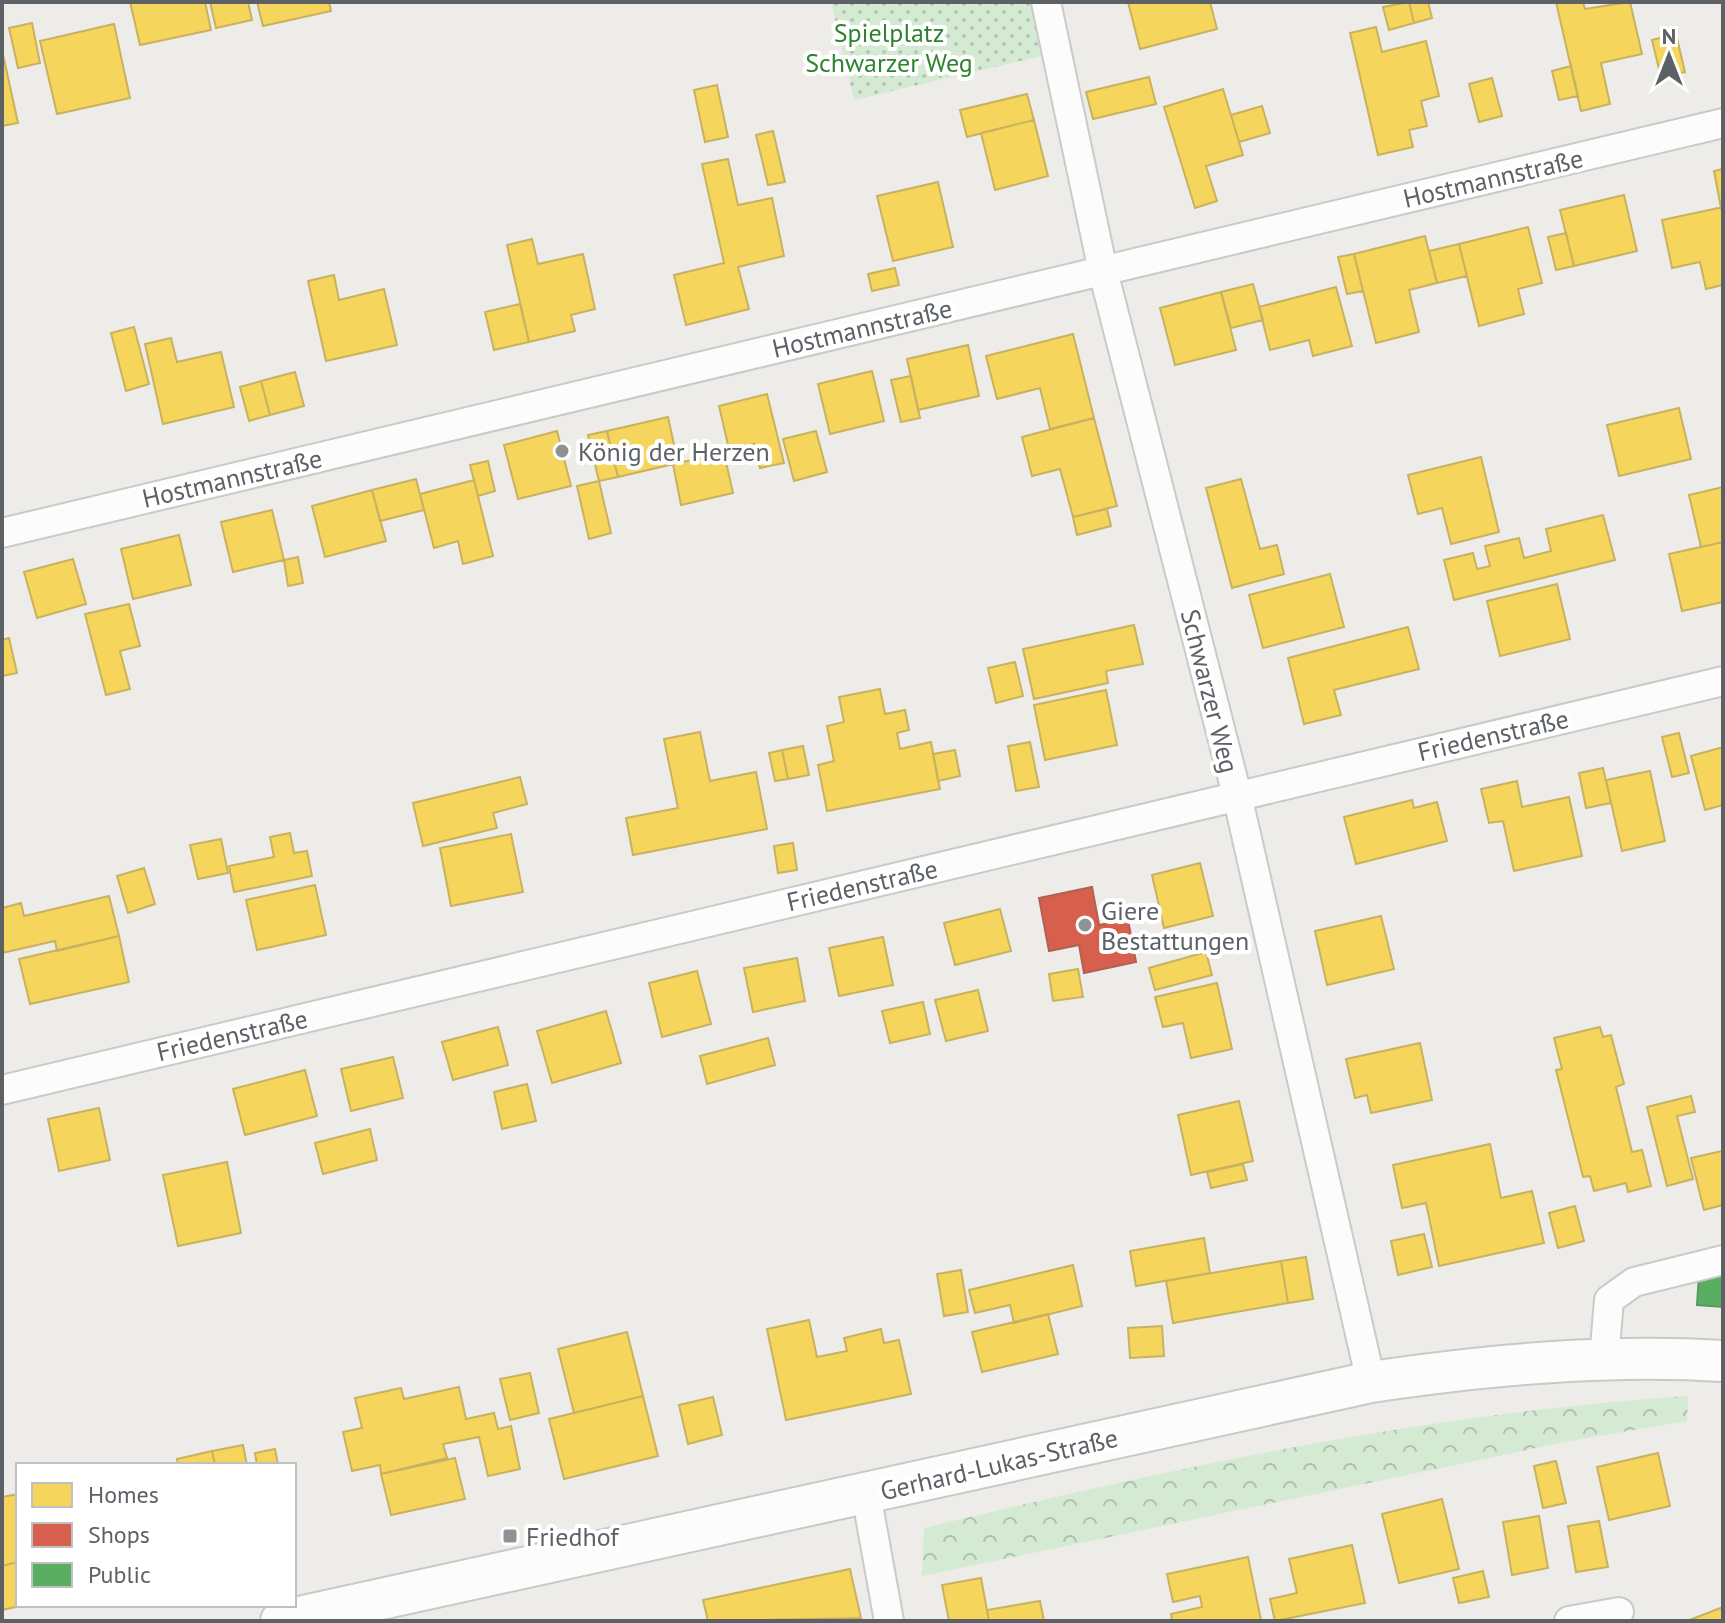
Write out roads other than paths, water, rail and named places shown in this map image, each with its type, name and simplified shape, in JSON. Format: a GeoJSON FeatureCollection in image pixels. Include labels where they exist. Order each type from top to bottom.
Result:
{"type":"FeatureCollection","features":[{"type":"Feature","properties":{"kind":"street","name":"Schwarzer Weg"},"geometry":{"type":"LineString","coordinates":[[1046,2],[1103,271],[1237,795],[1371,1382]]}},
{"type":"Feature","properties":{"kind":"street","name":"Hostmannstraße"},"geometry":{"type":"LineString","coordinates":[[2,533],[1723,123]]}},
{"type":"Feature","properties":{"kind":"street","name":"Friedenstraße"},"geometry":{"type":"LineString","coordinates":[[2,1090],[1723,681]]}},
{"type":"Feature","properties":{"kind":"street"},"geometry":{"type":"LineString","coordinates":[[1604,1359],[1609,1300],[1634,1282],[1723,1260]]}},
{"type":"Feature","properties":{"kind":"street","name":"Gerhard-Lukas-Straße"},"geometry":{"type":"LineString","coordinates":[[281,1621],[1371,1382],[1479,1366],[1604,1359],[1723,1361]]}},
{"type":"Feature","properties":{"kind":"street"},"geometry":{"type":"LineString","coordinates":[[866,1494],[889,1621]]}},
{"type":"Feature","properties":{"kind":"street"},"geometry":{"type":"LineString","coordinates":[[1569,1621],[1619,1612]]}},
{"type":"Feature","properties":{"kind":"place","name":"König der Herzen"},"geometry":{"type":"Point","coordinates":[562,451]}},
{"type":"Feature","properties":{"kind":"place","name":"Giere Bestattungen"},"geometry":{"type":"Point","coordinates":[1085,925]}},
{"type":"Feature","properties":{"kind":"place","name":"Friedhof"},"geometry":{"type":"Point","coordinates":[510,1536]}},
{"type":"Feature","properties":{"kind":"park label","name":"Spielplatz Schwarzer Weg"},"geometry":{"type":"Point","coordinates":[889,47]}}]}
